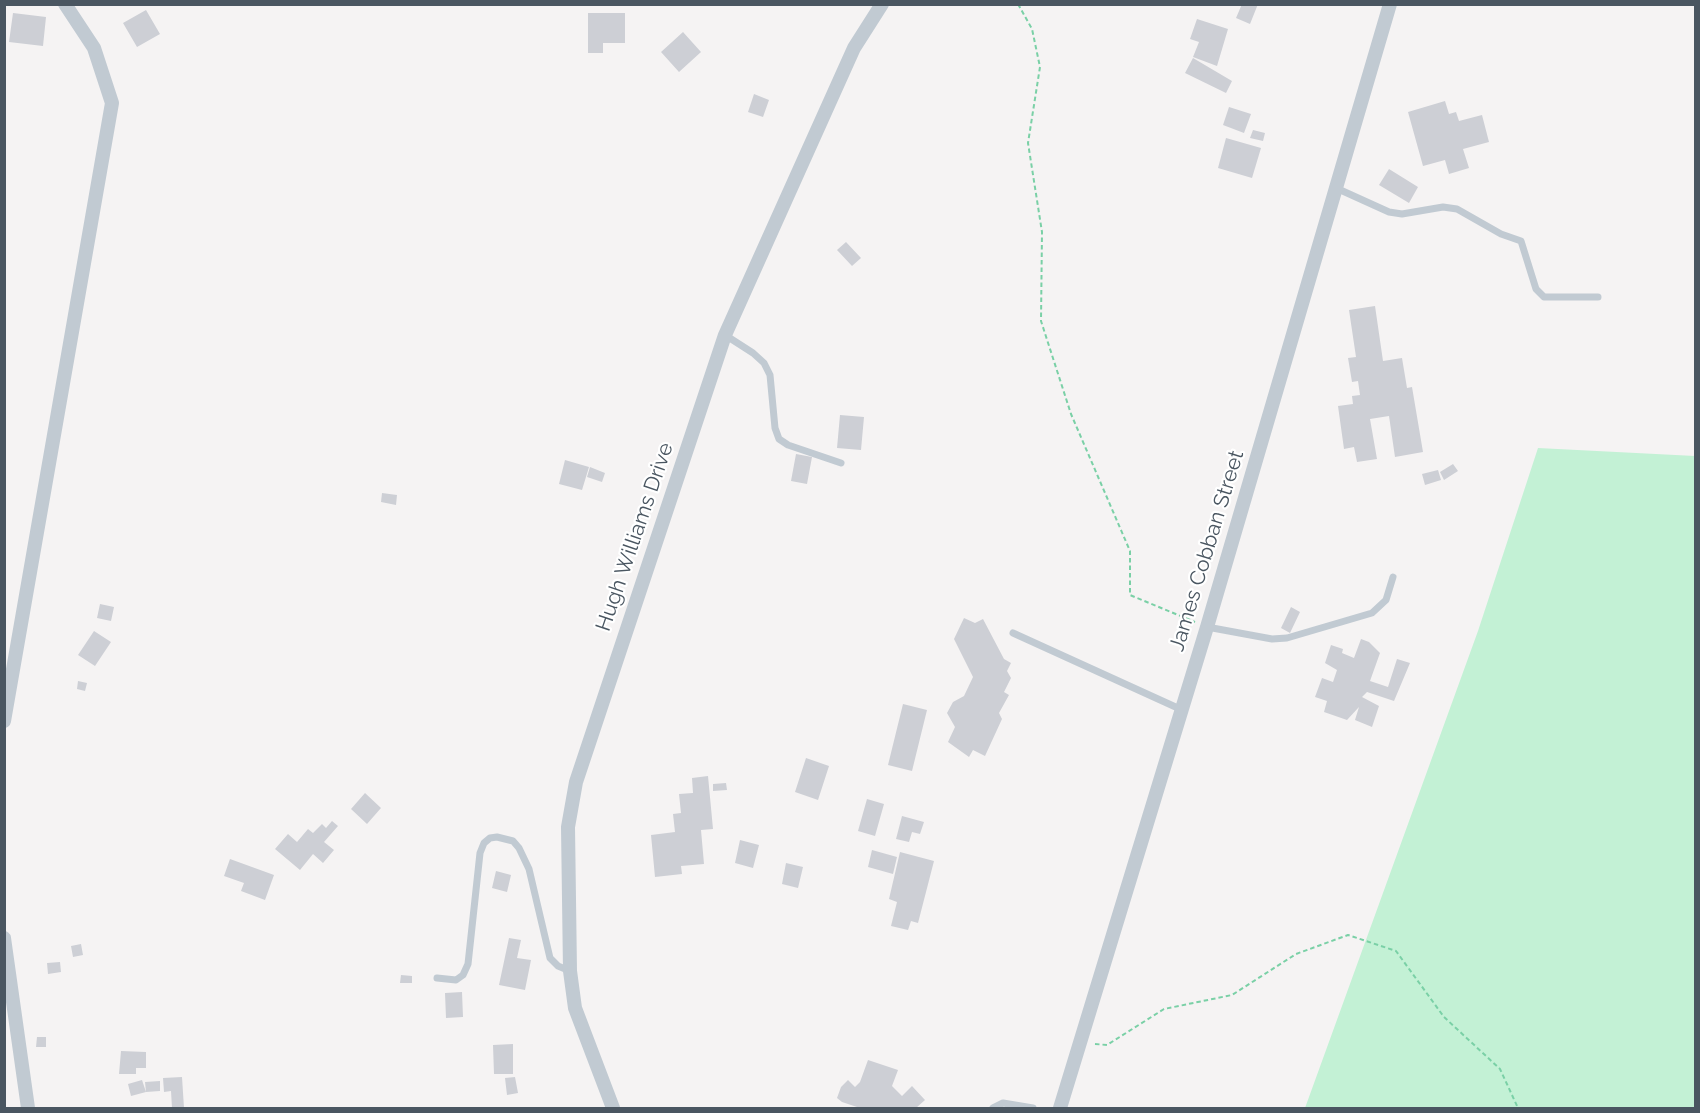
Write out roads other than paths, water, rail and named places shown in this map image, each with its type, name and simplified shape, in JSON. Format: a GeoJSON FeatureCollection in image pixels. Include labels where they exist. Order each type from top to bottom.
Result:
{"type":"FeatureCollection","features":[{"type":"Feature","properties":{"kind":"street"},"geometry":{"type":"LineString","coordinates":[[4,721],[112,103],[94,48],[65,4]]}},
{"type":"Feature","properties":{"kind":"street","name":"Hugh Williams Drive"},"geometry":{"type":"LineString","coordinates":[[613,1108],[574,1008],[570,971],[568,827],[576,783],[725,335],[854,48],[882,4]]}},
{"type":"Feature","properties":{"kind":"street","name":"James Cobban Street"},"geometry":{"type":"LineString","coordinates":[[1060,1108],[1180,709],[1207,627],[1390,4]]}},
{"type":"Feature","properties":{"kind":"street"},"geometry":{"type":"LineString","coordinates":[[4,938],[28,1108]]}},
{"type":"Feature","properties":{"kind":"lane"},"geometry":{"type":"LineString","coordinates":[[1336,188],[1389,212],[1402,214],[1443,207],[1457,209],[1501,234],[1521,241],[1527,254],[1536,289],[1544,297],[1598,297]]}},
{"type":"Feature","properties":{"kind":"lane"},"geometry":{"type":"LineString","coordinates":[[725,335],[753,352],[764,363],[770,375],[775,428],[779,439],[788,445],[841,463]]}},
{"type":"Feature","properties":{"kind":"lane"},"geometry":{"type":"LineString","coordinates":[[1207,627],[1272,639],[1287,638],[1380,608],[1393,577]]}},
{"type":"Feature","properties":{"kind":"lane"},"geometry":{"type":"LineString","coordinates":[[1013,633],[1180,709]]}},
{"type":"Feature","properties":{"kind":"lane"},"geometry":{"type":"LineString","coordinates":[[437,978],[456,980],[463,975],[468,964],[480,853],[484,843],[490,838],[497,837],[513,841],[519,848],[529,869],[550,958],[553,963],[570,971]]}},
{"type":"Feature","properties":{"kind":"lane"},"geometry":{"type":"LineString","coordinates":[[993,1108],[1003,1104],[1033,1108]]}}]}
